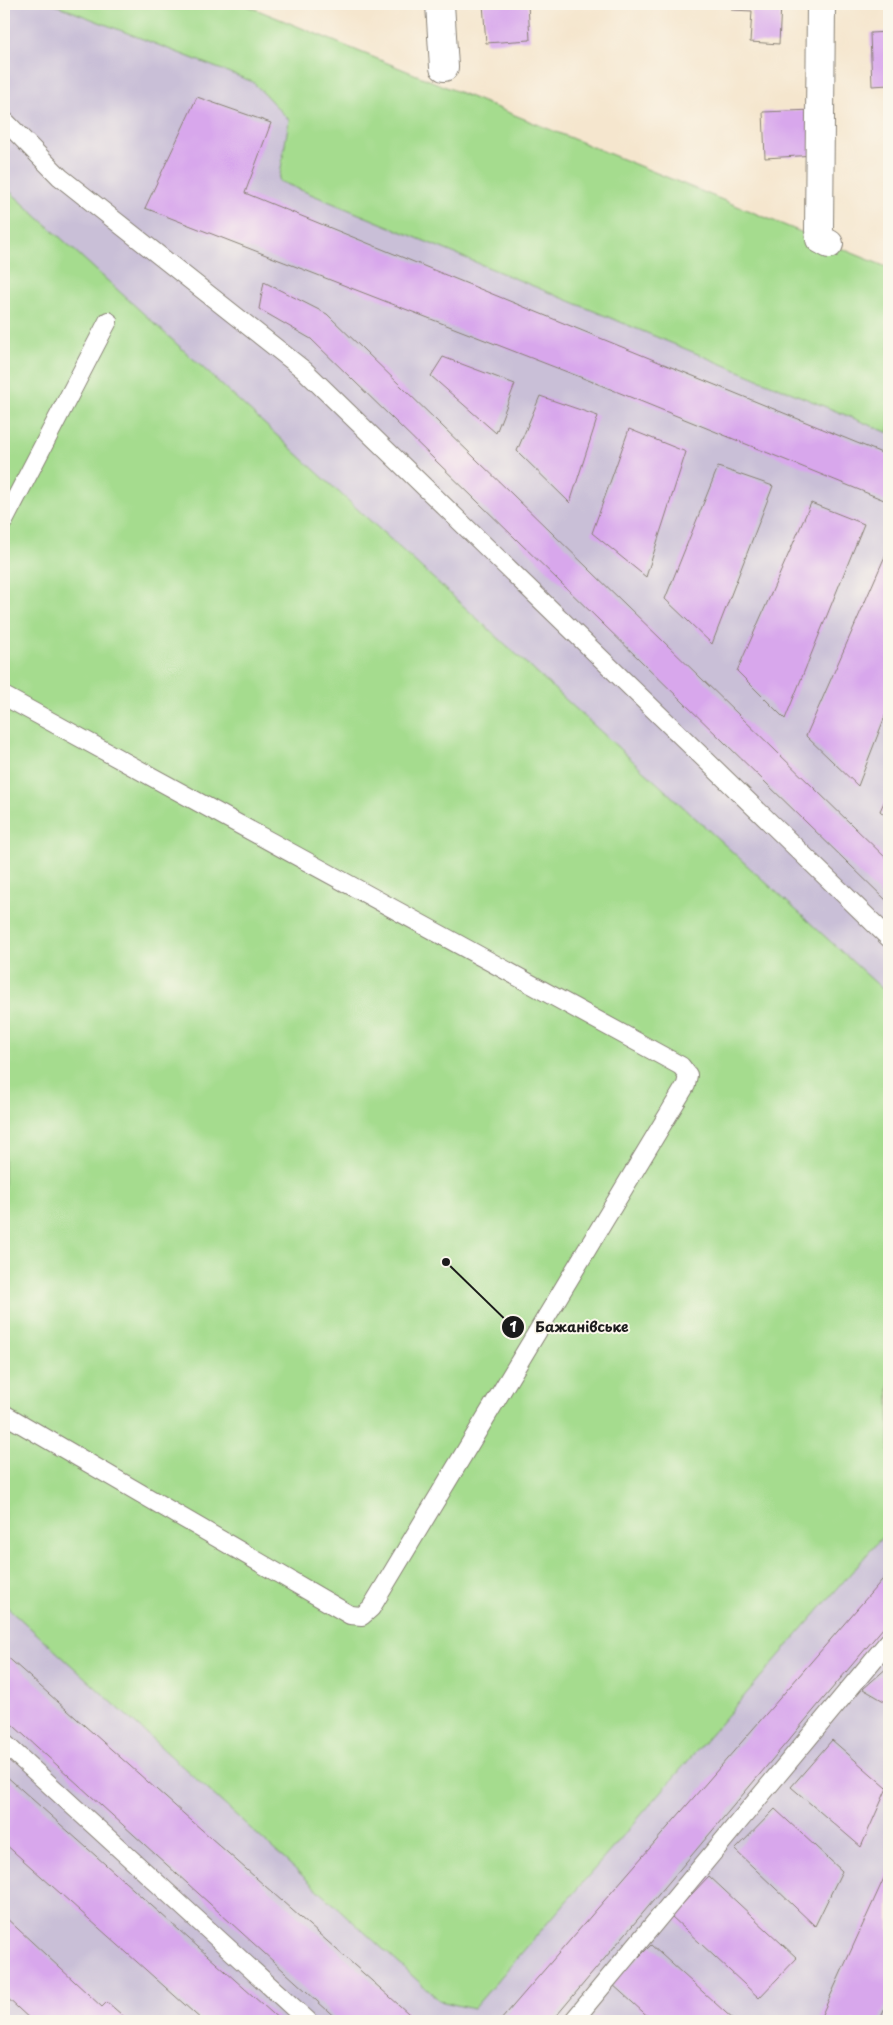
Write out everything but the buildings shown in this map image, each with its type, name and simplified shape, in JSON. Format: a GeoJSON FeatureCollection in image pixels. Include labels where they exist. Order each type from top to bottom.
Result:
{"type":"FeatureCollection","features":[{"type":"Feature","properties":{"kind":"street"},"geometry":{"type":"LineString","coordinates":[[440,4],[444,67]]}},
{"type":"Feature","properties":{"kind":"street"},"geometry":{"type":"LineString","coordinates":[[821,4],[819,230],[820,239],[828,244]]}},
{"type":"Feature","properties":{"kind":"lane"},"geometry":{"type":"LineString","coordinates":[[4,120],[60,177],[304,370],[889,938]]}},
{"type":"Feature","properties":{"kind":"lane"},"geometry":{"type":"LineString","coordinates":[[4,522],[108,321]]}},
{"type":"Feature","properties":{"kind":"lane"},"geometry":{"type":"LineString","coordinates":[[4,696],[681,1066],[688,1074],[686,1085],[376,1600],[362,1616],[350,1615],[4,1414]]}},
{"type":"Feature","properties":{"kind":"lane"},"geometry":{"type":"LineString","coordinates":[[573,2021],[889,1641]]}},
{"type":"Feature","properties":{"kind":"lane"},"geometry":{"type":"LineString","coordinates":[[4,1743],[308,2021]]}},
{"type":"Feature","properties":{"kind":"shaded area"},"geometry":{"type":"Polygon","coordinates":[[[4,4],[53,4],[253,82],[289,120],[279,181],[889,433],[889,995],[4,186],[4,4]]]}},
{"type":"Feature","properties":{"kind":"shaded area"},"geometry":{"type":"Polygon","coordinates":[[[889,1529],[889,2021],[4,2021],[4,1604],[440,2001],[473,2009],[889,1529]]]}},
{"type":"Feature","properties":{"kind":"green space"},"geometry":{"type":"Polygon","coordinates":[[[53,4],[243,4],[889,268],[889,433],[279,181],[289,120],[253,82],[53,4]]]}},
{"type":"Feature","properties":{"kind":"green space"},"geometry":{"type":"Polygon","coordinates":[[[4,186],[889,995],[889,1529],[473,2009],[440,2001],[4,1604],[4,186]]]}},
{"type":"Feature","properties":{"kind":"place","name":"Бажанівське"},"geometry":{"type":"Point","coordinates":[446,1262]}}]}
